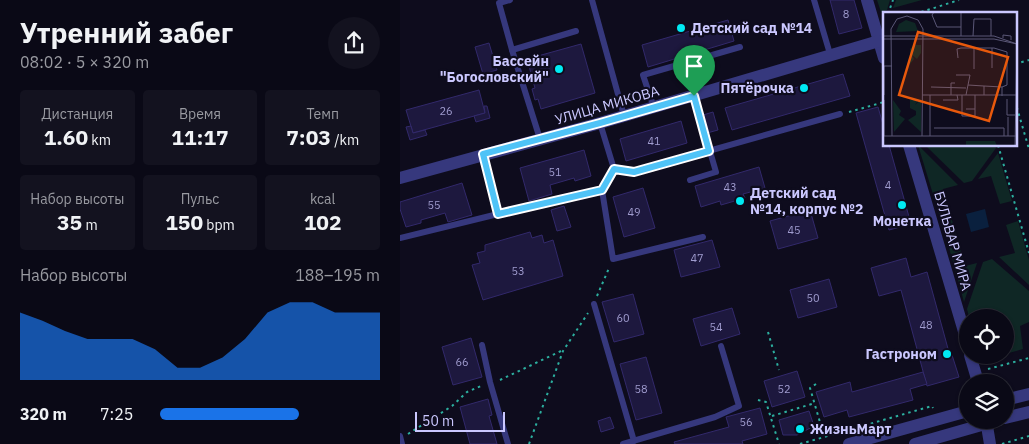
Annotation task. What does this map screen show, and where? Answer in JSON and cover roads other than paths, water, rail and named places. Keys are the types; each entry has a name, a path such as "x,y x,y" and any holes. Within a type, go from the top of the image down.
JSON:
{"street":[{"path":"868,0 883,55"},
{"name":"УЛИЦА МИКОВА","path":"400,178 654,108 830,54 879,41"},
{"name":"БУЛЬВАР МИРА","path":"909,146 959,314"},
{"path":"1014,398 1029,394"},
{"path":"1014,416 1029,412"},
{"path":"850,444 959,413"},
{"path":"915,444 967,429"},
{"path":"987,429 990,444"}],"lane":[{"path":"510,0 499,3 540,139"},
{"path":"592,0 624,116"},
{"path":"814,0 830,54"},
{"path":"512,50 576,32"},
{"path":"654,108 643,76 740,47"},
{"path":"690,180 716,172 694,96"},
{"path":"614,169 634,172 840,114"},
{"path":"600,123 614,169 602,190 613,259 702,236"},
{"path":"483,154 498,214"},
{"path":"400,238 602,190"},
{"path":"594,304 634,441"},
{"path":"482,345 490,382 508,444"},
{"path":"623,444 715,417 739,406 721,346"}],"water":[{"path":"985,209 989,227 971,232 966,214"}],"place":[{"name":"Детский сад №14","path":"681,28"},
{"name":"Бассейн \"Богословский\"","path":"559,69"},
{"name":"Пятёрочка","path":"804,88"},
{"name":"Детский сад №14, корпус №2","path":"740,201"},
{"name":"Монетка","path":"902,205"},
{"name":"Гастроном","path":"947,354"},
{"name":"ЖизньМарт","path":"800,429"}]}
